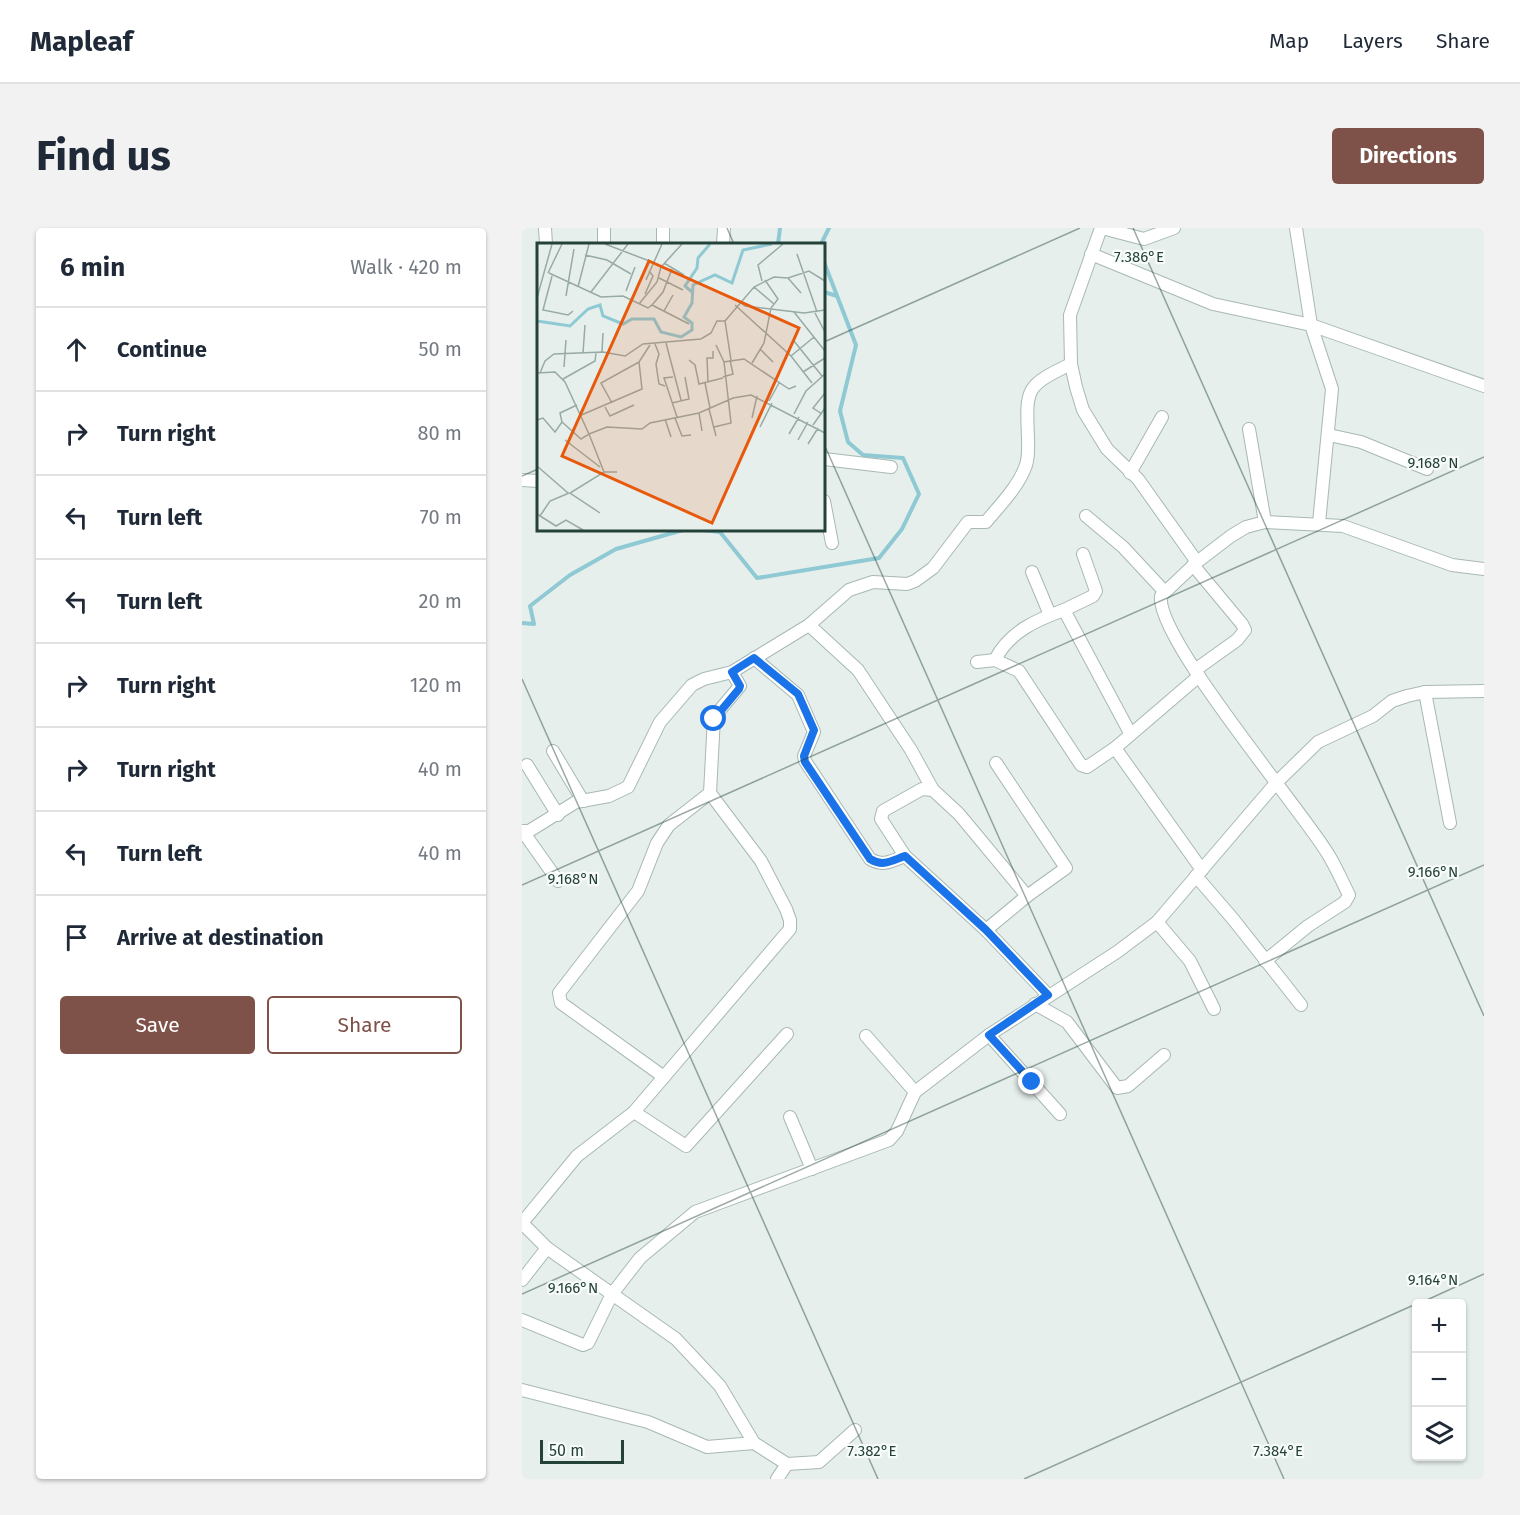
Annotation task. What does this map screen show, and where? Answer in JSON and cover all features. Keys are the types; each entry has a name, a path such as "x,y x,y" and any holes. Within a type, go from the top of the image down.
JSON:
{"street":[{"path":"545,228 546,243"},
{"path":"723,243 724,228"},
{"path":"977,662 995,660 1013,667 1026,678 1081,765 1093,765 1238,640 1245,630 1195,563 1138,479 1107,449 1083,410 1071,364 1070,315 1102,228 1143,239 1173,228"},
{"path":"1296,228 1311,325 1332,389 1319,523"},
{"path":"1091,254 1213,304 1311,325 1484,386"},
{"path":"558,881 523,832 583,801 609,796 628,787 660,722 692,685 704,679 732,672 809,625 841,596 862,584 873,582 907,584 933,568 968,522 986,522 1019,480 1029,457 1026,400 1033,387 1042,378 1071,364"},
{"path":"1130,473 1162,417"},
{"path":"1249,429 1265,522"},
{"path":"1329,435 1361,442 1428,469"},
{"path":"825,459 891,467"},
{"path":"522,480 537,481"},
{"path":"825,506 832,543"},
{"path":"1086,516 1124,547 1164,591"},
{"path":"1265,961 1308,926 1349,899 1327,852 1197,673 1162,609 1161,596 1195,563 1230,536 1246,527 1265,522 1343,526 1452,565 1484,569"},
{"path":"995,660 1011,638 1024,627 1093,596 1096,591 1083,554"},
{"path":"1032,572 1050,615"},
{"path":"1064,610 1130,733"},
{"path":"809,625 858,670 911,750 933,790 959,814 1027,896"},
{"path":"754,658 801,698 814,730 804,756 805,762 870,859 878,864 884,864 905,856"},
{"path":"732,672 740,686 714,717 710,793 761,861 786,909 790,920 789,929 634,1112 577,1156 522,1223 547,1248 676,1339 699,1361 733,1404 754,1443 787,1464 819,1462 855,1430"},
{"path":"522,1320 583,1344 588,1343 612,1294 640,1258 694,1212 889,1140 897,1131 915,1092 989,1035 1117,952 1157,922 1276,783 1318,742 1365,720 1392,700 1425,692 1484,691"},
{"path":"1425,692 1449,823"},
{"path":"1115,748 1199,873 1301,1005"},
{"path":"553,751 583,801"},
{"path":"986,930 1027,896 1064,871 1065,863 996,763"},
{"path":"527,765 558,815"},
{"path":"933,790 922,789 883,811 881,819 905,856 986,930 1048,995"},
{"path":"664,1077 561,1003 560,993 638,891 657,843 669,825 710,793"},
{"path":"1157,922 1190,961 1214,1009"},
{"path":"1035,1004 1067,1022 1117,1088 1128,1086 1164,1055"},
{"path":"634,1112 686,1146 786,1034"},
{"path":"989,1035 1060,1114"},
{"path":"866,1036 915,1092"},
{"path":"790,1117 812,1169"},
{"path":"522,1280 547,1248"},
{"path":"522,1390 648,1422 707,1447 754,1443"},
{"path":"777,1479 787,1464"}],"waterway":[{"path":"778,243 780,228"},
{"path":"822,243 829,228"},
{"path":"712,531 720,532 757,578 879,558 902,529 919,494 903,458 863,455 848,442 840,411 856,345 825,265"},
{"path":"825,292 837,296"},
{"path":"522,623 534,624 530,606 570,575 616,549 679,531"}],"route":[{"path":"714,719 739,689 740,686 732,672 754,658 798,694 814,730 804,756 805,762 870,859 878,864 884,864 905,856 946,897 986,930 1048,995 989,1035 1032,1082"}]}
